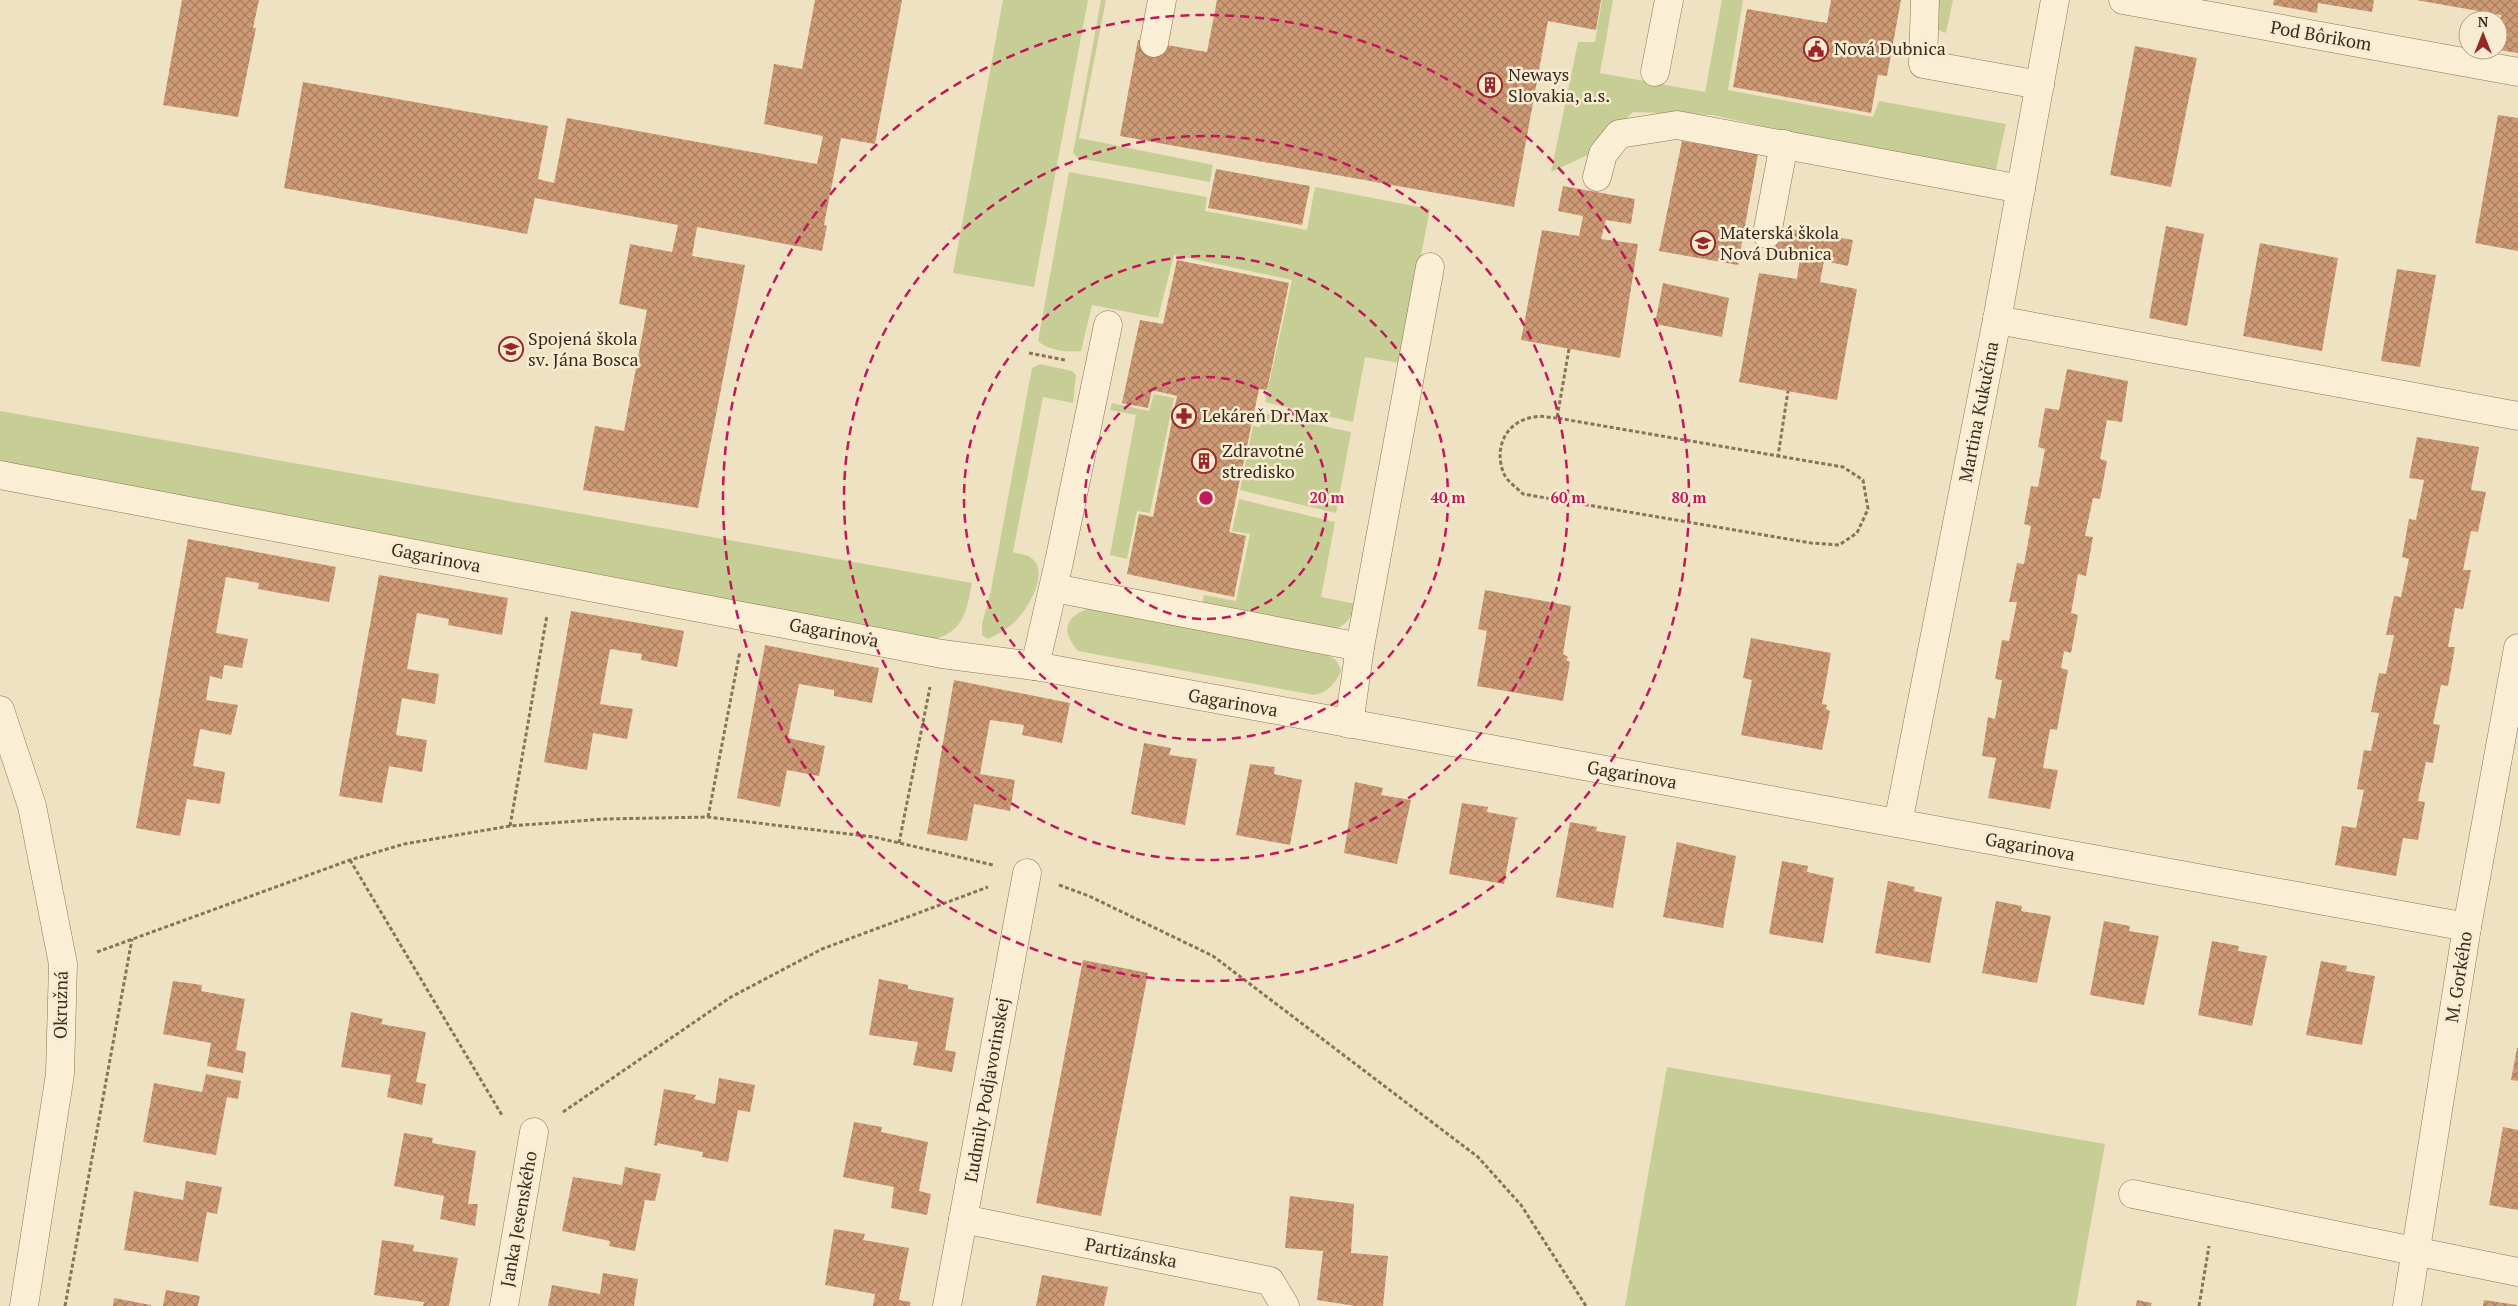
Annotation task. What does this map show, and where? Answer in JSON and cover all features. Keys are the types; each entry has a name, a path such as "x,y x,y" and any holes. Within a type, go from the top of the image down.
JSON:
{"street":[{"path":"1154,43 1162,0"},
{"path":"1655,72 1669,0"},
{"path":"1925,0 1923,64 2040,85"},
{"name":"Martina Kukučína","path":"1898,823 1997,320 2055,0"},
{"name":"Pod Bôrikom","path":"2123,0 2518,72"},
{"path":"1597,177 1603,154 1619,134 1677,125 2021,189"},
{"path":"1767,234 1784,144"},
{"path":"1349,724 1360,648 1430,267"},
{"path":"1997,320 2518,416"},
{"path":"1035,666 1054,588 1108,325"},
{"name":"Gagarinova","path":"0,475 942,654 1035,666 2467,927"},
{"path":"1054,588 1360,648"},
{"name":"M. Gorkého","path":"2407,1306 2467,927 2518,648"},
{"name":"Okružná","path":"0,710 32,806 63,964 60,1074 24,1306"},
{"name":"Ľudmily Podjavorinskej","path":"947,1306 1026,873"},
{"name":"Janka Jesenského","path":"504,1306 534,1132"},
{"path":"2133,1194 2416,1253 2518,1272"},
{"name":"Partizánska","path":"963,1219 1270,1281 1285,1306"}],"path":[{"path":"1557,418 1569,348"},
{"path":"1778,456 1788,391"},
{"path":"1535,416 1557,418 1844,467 1863,480 1868,509 1857,533 1839,545 1811,543 1523,494 1504,475 1500,453 1505,436 1514,423 1535,416"},
{"path":"510,826 553,580"},
{"path":"708,817 746,616"},
{"path":"899,843 934,666 942,654"},
{"path":"63,964 350,860 404,844 510,826 605,819 708,817 874,837 1026,873 1088,896 1213,956 1478,1157 1521,1205 1586,1306"},
{"path":"350,860 518,1143 731,997 822,949 1026,873"},
{"path":"65,1306 132,939"},
{"path":"2199,1306 2215,1211"}],"green space":[{"path":"1003,0 1088,0 1034,287 953,273"},
{"path":"1101,0 1106,0 1079,138 1213,165 1210,182 1078,158 1073,153"},
{"path":"1602,0 1613,0 1600,73 1705,92 1722,0 1743,0 1728,90 1873,117 1879,101 2006,124 1996,169 1978,173 1712,115 1633,112 1590,154 1551,172 1578,42 1595,42"},
{"path":"1936,0 1953,0 1946,33 1939,30 1933,23"},
{"path":"1069,172 1207,197 1205,211 1307,230 1315,187 1430,209 1400,363 1365,357 1353,422 1265,402 1292,280 1174,255 1158,318 1092,305 1081,351 1070,352 1047,347 1038,341"},
{"path":"1040,364 1072,371 1076,375 1073,403 1043,397 1013,552 1028,556 1035,562 1038,570 1038,580 1035,591 1024,611 1006,629 988,639 982,635 982,624 991,590 1032,368"},
{"path":"1154,394 1174,398 1150,513 1137,511 1127,559 1110,555 1136,415 1110,410 1112,403 1149,411"},
{"path":"0,411 972,583 966,610 958,625 952,631 935,639 0,466"},
{"path":"1263,413 1351,432 1336,513 1240,490 1253,426 1260,427"},
{"path":"1239,499 1335,522 1321,597 1356,604 1350,618 1344,624 1330,631 1202,605 1204,595 1236,601 1250,534 1232,531"},
{"path":"1089,608 1324,653 1336,660 1341,670 1331,686 1323,692 1314,695 1078,651 1069,637 1068,626 1074,616"},
{"path":"1667,1067 2105,1144 2076,1306 1625,1306"}],"building":[{"path":"182,0 259,0 253,28 256,28 238,117 163,105"},
{"path":"815,0 902,0 875,144 841,138 824,225 827,226 822,251 697,227 692,256 745,265 698,508 583,490 595,426 624,431 647,310 619,304 630,244 672,252 678,225 535,198 527,234 284,188 303,82 548,126 538,179 554,183 567,118 817,164 823,136 764,124 774,64 802,69"},
{"path":"1217,0 1601,0 1596,30 1548,21 1514,207 1120,136 1138,40 1207,52"},
{"name":"Nová Dubnica","path":"1831,0 1901,0 1887,76 1878,75 1871,113 1733,87 1747,9 1827,23"},
{"path":"2274,0 2374,0 2372,12 2318,3 2317,13 2273,5"},
{"path":"2416,0 2518,0 2518,53 2508,52 2508,10 2473,10"},
{"path":"2135,46 2197,58 2171,187 2110,175"},
{"path":"2498,115 2518,118 2518,251 2475,243"},
{"path":"1682,141 1758,154 1738,265 1659,251"},
{"path":"1216,169 1310,186 1302,225 1208,208"},
{"path":"1563,186 1635,199 1631,224 1606,220 1601,239 1638,244 1620,358 1521,340 1542,230 1579,236 1583,216 1558,211"},
{"path":"2166,226 2204,234 2187,326 2149,318"},
{"path":"1779,227 1853,240 1848,266 1824,261 1820,282 1857,289 1837,400 1739,382 1759,273 1797,279 1800,257 1775,252"},
{"path":"2260,243 2338,258 2322,351 2243,336"},
{"name":"Zdravotné stredisko","path":"1177,260 1289,283 1267,390 1259,389 1229,532 1246,536 1234,597 1127,574 1139,514 1153,517 1177,396 1152,390 1148,408 1122,403 1140,320 1163,324"},
{"path":"2397,269 2436,275 2420,367 2381,361"},
{"path":"1663,283 1729,298 1722,337 1655,324"},
{"path":"2067,369 2128,381 2122,422 2107,420 2100,459 2107,461 2100,499 2093,498 2085,536 2093,537 2086,576 2078,574 2071,613 2078,615 2071,653 2064,651 2061,668 2068,670 2057,730 2050,729 2043,768 2058,770 2050,809 1988,798 1996,758 1982,756 1988,717 1995,719 2002,680 1995,679 2002,640 2009,641 2017,602 2009,602 2017,563 2024,564 2031,526 2024,524 2031,486 2038,487 2045,449 2038,447 2045,408 2059,410"},
{"path":"2417,437 2479,447 2471,490 2486,492 2478,532 2471,531 2463,570 2471,570 2463,609 2455,608 2448,647 2455,647 2448,686 2441,685 2433,724 2440,725 2433,763 2426,762 2418,801 2425,802 2418,840 2403,838 2396,876 2335,865 2342,826 2356,828 2364,790 2357,789 2364,750 2371,751 2379,713 2371,712 2379,673 2386,674 2394,635 2386,635 2394,596 2401,597 2409,559 2402,557 2409,519 2416,520 2424,480 2409,478"},
{"path":"188,539 336,567 329,602 258,589 259,583 226,577 216,633 248,639 242,668 224,665 222,679 210,676 206,700 238,705 231,735 200,729 193,766 225,772 220,804 187,799 180,836 136,828"},
{"path":"379,575 508,598 502,635 448,625 449,619 417,613 407,669 439,674 435,704 402,698 396,735 427,740 422,772 389,766 382,803 339,796"},
{"path":"1485,590 1571,606 1563,654 1568,657 1566,660 1570,662 1563,701 1477,686 1487,631 1478,629"},
{"path":"571,611 684,631 677,667 641,660 642,654 610,649 600,704 633,709 627,739 593,733 587,770 544,762"},
{"path":"1751,638 1831,653 1822,704 1827,705 1826,709 1830,711 1822,750 1741,735 1752,680 1743,678"},
{"path":"765,645 879,668 872,703 834,696 834,690 799,684 788,738 825,746 819,776 787,770 780,807 737,798"},
{"path":"954,680 1070,703 1062,743 1022,735 1024,725 990,720 980,774 1015,780 1010,811 974,804 967,841 927,834"},
{"path":"1144,743 1171,748 1169,755 1197,759 1185,825 1131,814"},
{"path":"1250,764 1275,767 1274,774 1302,780 1290,845 1236,835"},
{"path":"1355,782 1383,788 1381,795 1411,800 1397,864 1344,853"},
{"path":"1462,803 1488,807 1487,812 1519,818 1516,819 1504,884 1449,874"},
{"path":"1570,822 1597,827 1596,831 1626,836 1613,908 1556,897"},
{"path":"1677,842 1736,856 1723,928 1663,917"},
{"path":"1782,861 1808,866 1807,872 1834,878 1823,943 1769,934"},
{"path":"1888,881 1915,887 1914,891 1942,897 1930,963 1875,953"},
{"path":"1996,901 2022,906 2021,911 2051,916 2037,983 1982,973"},
{"path":"2104,921 2130,926 2129,931 2159,936 2144,1005 2090,995"},
{"path":"2212,941 2239,946 2238,951 2267,956 2252,1026 2198,1015"},
{"path":"1083,960 1148,973 1101,1216 1036,1203"},
{"path":"2321,961 2347,966 2346,971 2375,976 2362,1045 2306,1035"},
{"path":"879,979 908,985 908,989 954,998 945,1050 956,1052 952,1072 913,1065 918,1042 869,1035"},
{"path":"173,981 202,985 201,991 245,999 236,1050 246,1052 243,1073 207,1066 211,1043 163,1034"},
{"path":"351,1012 383,1019 381,1024 426,1032 416,1082 426,1084 422,1105 387,1097 391,1075 341,1067"},
{"path":"2518,1048 2518,1081 2511,1080"},
{"path":"206,1074 241,1081 238,1099 227,1097 216,1155 143,1142 154,1083 202,1092"},
{"path":"719,1078 755,1085 750,1112 738,1110 728,1162 702,1157 703,1152 657,1143 657,1146 654,1145 664,1089 696,1095 694,1099 715,1104"},
{"path":"854,1122 882,1127 881,1132 928,1142 919,1191 931,1194 927,1215 891,1208 894,1187 843,1177"},
{"path":"2503,1127 2518,1130 2518,1210 2489,1205"},
{"path":"404,1133 433,1138 432,1143 476,1151 468,1204 478,1204 475,1226 440,1219 444,1196 394,1186"},
{"path":"625,1167 661,1174 655,1201 645,1200 635,1251 609,1246 610,1241 562,1231 573,1177 622,1185"},
{"path":"186,1181 222,1187 217,1214 207,1212 198,1262 124,1250 134,1191 183,1200"},
{"path":"1290,1196 1354,1204 1351,1253 1388,1256 1383,1306 1355,1306 1317,1300 1323,1251 1285,1248"},
{"path":"834,1229 865,1234 863,1240 909,1248 899,1300 911,1302 910,1306 873,1306 875,1294 825,1285"},
{"path":"382,1240 414,1245 413,1251 458,1258 449,1306 423,1306 424,1302 374,1295"},
{"path":"603,1273 638,1279 634,1306 548,1306 552,1285 600,1294"},
{"path":"1042,1275 1108,1287 1104,1306 1036,1306"},
{"path":"166,1290 200,1296 198,1306 163,1306"},
{"path":"114,1298 151,1305 151,1306 113,1306"},
{"path":"2137,1300 2152,1303 2151,1306 2136,1306"},
{"path":"2484,1300 2517,1305 2483,1306"}],"place":[{"name":"Nová Dubnica","path":"1816,49"},
{"name":"Neways Slovakia, a.s.","path":"1490,85"},
{"name":"Materská škola Nová Dubnica","path":"1703,243"},
{"name":"Spojená škola sv. Jána Bosca","path":"511,349"},
{"name":"Lekáreň Dr.Max","path":"1184,416"},
{"name":"Zdravotné stredisko","path":"1204,461"}]}
